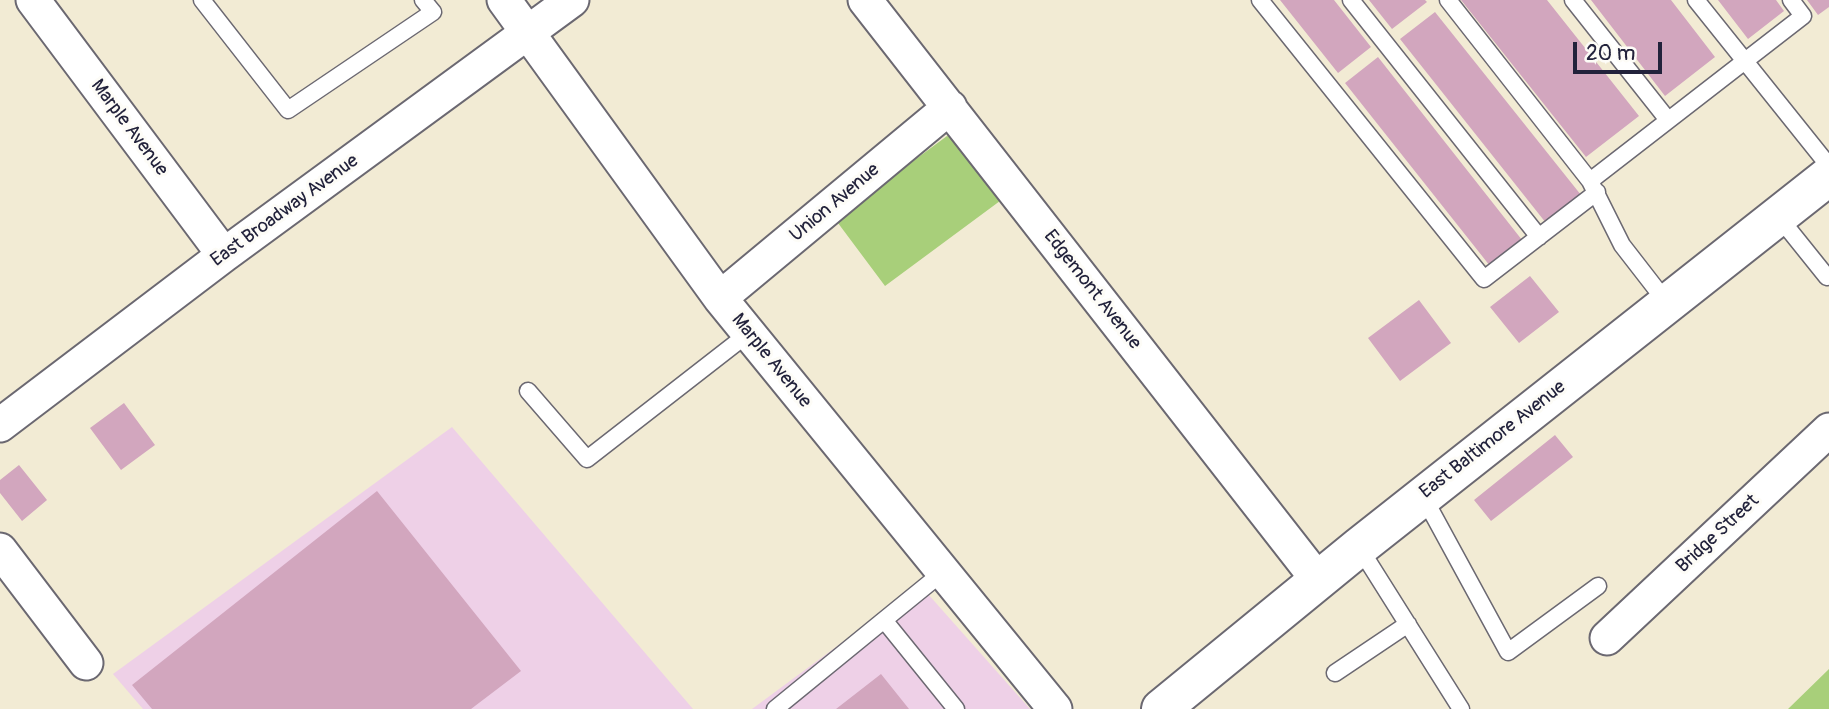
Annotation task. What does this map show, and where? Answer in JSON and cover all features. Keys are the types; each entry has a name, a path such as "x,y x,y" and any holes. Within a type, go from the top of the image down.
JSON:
{"main road":[{"name":"East Baltimore Avenue","path":"1161,709 1359,547 1829,176"}],"street":[{"name":"Marple Avenue","path":"33,0 224,255"},
{"name":"Marple Avenue","path":"504,0 720,298 1055,709"},
{"name":"East Broadway Avenue","path":"0,425 224,255 572,0"},
{"name":"Edgemont Avenue","path":"865,0 1318,580"},
{"name":"Union Avenue","path":"720,298 950,107"},
{"name":"Bridge Street","path":"1607,638 1829,430"},
{"path":"0,550 86,663"}],"lane":[{"path":"202,0 288,110 433,12 423,0"},
{"path":"1260,0 1484,279 1539,236 1668,120 1803,16 1791,0"},
{"path":"1351,0 1539,236"},
{"path":"1448,0 1594,187 1622,245 1667,303"},
{"path":"1573,0 1668,120"},
{"path":"1696,0 1829,166"},
{"path":"1778,216 1827,277"},
{"path":"528,391 587,459 749,333"},
{"path":"1423,496 1507,652 1598,586"},
{"path":"1359,547 1461,709"},
{"path":"775,709 943,572"},
{"path":"884,620 956,709"},
{"path":"1335,673 1408,624"}],"shaded area":[{"path":"452,427 693,709 143,709 113,674"},
{"path":"920,585 1030,709 752,709"}],"green space":[{"path":"947,136 959,138 1004,198 885,286 835,219"},
{"path":"1829,669 1829,709 1788,709"}],"building":[{"path":"1280,0 1334,0 1371,47 1338,73"},
{"path":"1369,0 1425,0 1427,2 1392,29"},
{"path":"1461,0 1547,0 1639,116 1586,157"},
{"path":"1591,0 1671,0 1715,57 1665,96"},
{"path":"1718,0 1776,0 1784,11 1748,39"},
{"path":"1807,0 1829,0 1829,7 1818,15"},
{"path":"1435,12 1581,195 1546,223 1400,39"},
{"path":"1378,57 1522,240 1490,266 1345,83"},
{"path":"1530,276 1559,312 1519,343 1490,307"},
{"path":"1419,300 1451,343 1400,381 1368,338"},
{"path":"124,403 155,445 121,470 90,428"},
{"path":"1555,435 1573,457 1491,521 1474,500"},
{"path":"19,465 47,500 22,521 0,493 0,480"},
{"path":"377,491 521,671 471,709 152,709 132,685"},
{"path":"881,674 909,709 836,709"}]}
